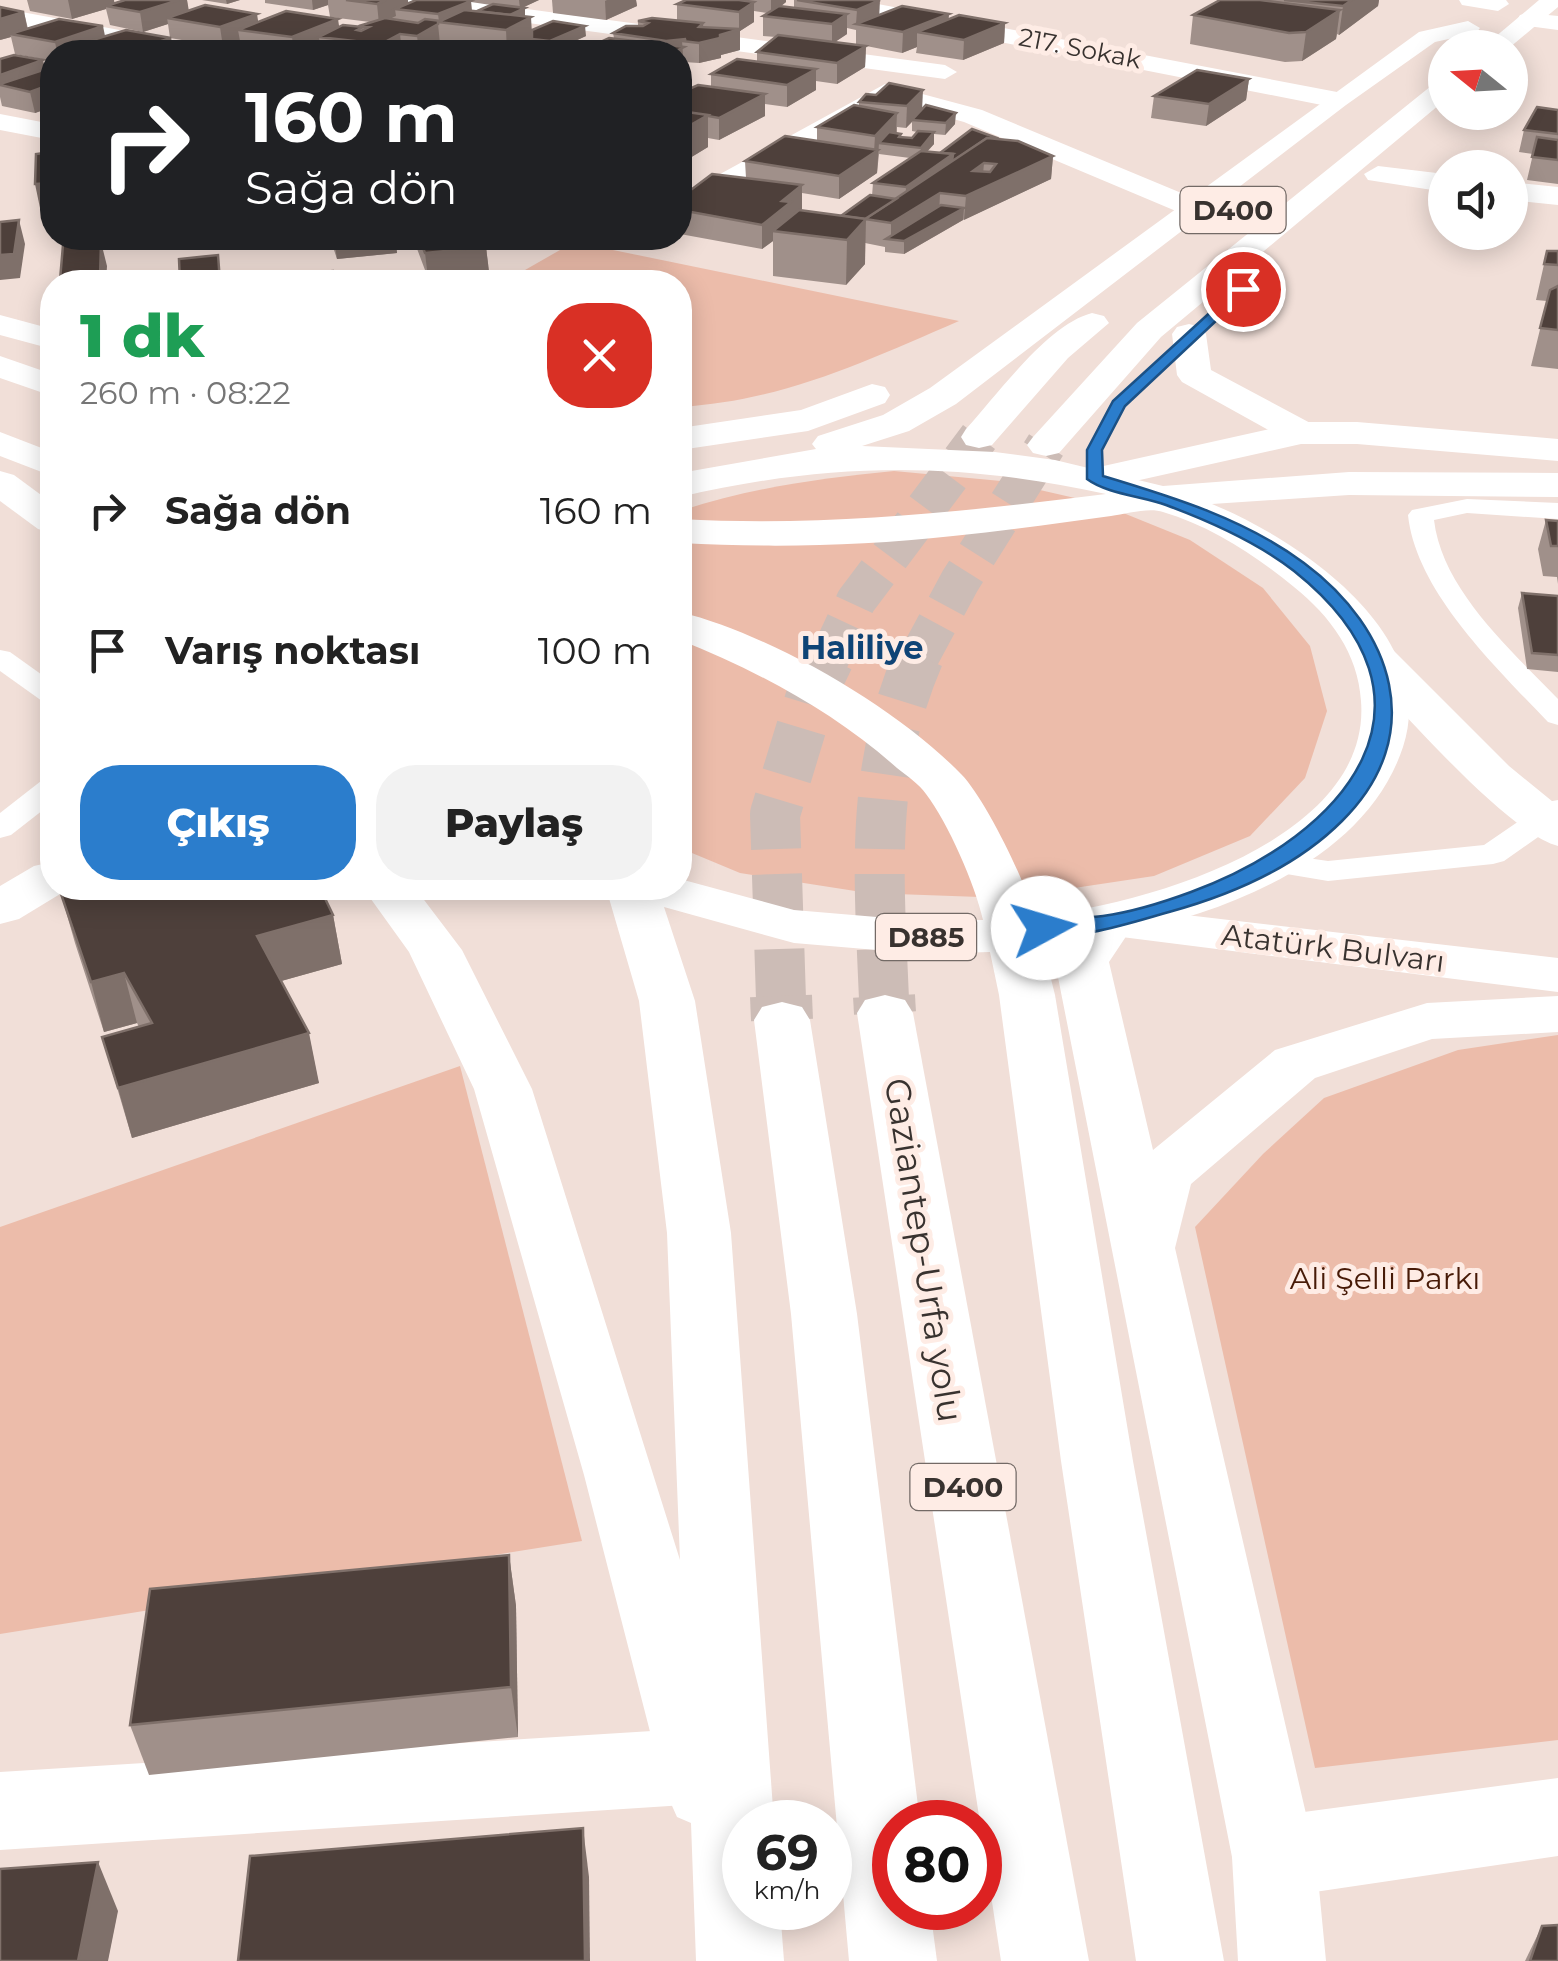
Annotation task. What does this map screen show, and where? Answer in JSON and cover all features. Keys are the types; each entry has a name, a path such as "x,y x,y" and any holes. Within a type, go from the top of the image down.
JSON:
{"main road":[{"path":"410,0 945,72"},
{"name":"217. Sokak","path":"822,0 1337,100"},
{"path":"1516,30 1553,0"},
{"path":"692,474 761,466 896,423 943,396 1337,100 1427,37 1485,8"},
{"name":"D400","path":"1144,281 1485,8"},
{"path":"45,40 134,12"},
{"path":"617,40 676,14"},
{"path":"0,15 134,40"},
{"path":"1522,25 1558,23"},
{"path":"1522,25 1522,30"},
{"path":"692,201 885,92 1042,41"},
{"path":"32,44 40,42"},
{"path":"885,92 973,116 1193,208"},
{"name":"D400","path":"1046,445 1149,330 1428,101"},
{"path":"0,122 40,130"},
{"path":"1110,419 1118,404 1190,334 1430,130"},
{"path":"1378,174 1428,180"},
{"path":"1528,192 1558,196"},
{"path":"979,437 1056,351 1115,304"},
{"path":"0,325 40,337"},
{"path":"1190,334 1194,375 1301,433"},
{"path":"692,437 808,420 1011,344"},
{"path":"0,366 40,381"},
{"path":"1095,464 1301,433 1357,433 1558,450"},
{"path":"0,442 40,460"},
{"name":"D885","path":"692,482 761,466 872,456 1095,464 1239,530 1298,567 1344,609 1375,657 1386,709 1373,763 1336,816 1273,863 1198,897 1109,922 944,938 777,924 692,899"},
{"path":"692,532 794,536 1046,516 1223,491 1342,482 1558,485"},
{"path":"0,483 40,511"},
{"path":"692,630 736,647 839,701 880,728 946,786 986,860 1007,910 1027,995 1097,1461 1180,1961"},
{"path":"1375,657 1492,776 1553,820"},
{"path":"0,908 40,884"},
{"path":"398,900 435,950 503,1089 620,1475 700,1766 739,1931"},
{"path":"636,900 667,1001 699,1234 739,1931"},
{"path":"1109,922 1082,962 1274,1858 1282,1961"},
{"name":"Atatürk Bulvarı","path":"1109,922 1558,976"},
{"name":"Gaziantep-Urfa yolu","path":"885,1013 1045,1961"},
{"path":"1144,1255 1162,1175 1295,1064 1427,1021 1558,1014"},
{"path":"782,1020 824,1314 893,1961"},
{"path":"0,1810 700,1766"},
{"path":"1274,1858 1558,1816"}],"lane":[{"path":"1558,511 1467,506 1422,515 1419,533 1432,563 1505,661 1558,716"},
{"path":"0,658 40,686"},
{"path":"0,828 40,797"},
{"path":"1273,863 1328,872 1493,854 1553,820"}],"green space":[{"path":"560,250 613,250 959,321 789,388 692,406 692,270 525,270"},
{"path":"894,471 1001,481 1101,504 1190,540 1263,588 1310,646 1327,711 1305,778 1250,836 1154,876 1008,898 868,893 740,873 692,853 692,508 786,485"},
{"name":"Ali Şelli Parkı","path":"1558,1035 1558,1740 1315,1768 1195,1227 1263,1154 1324,1098 1458,1050"},
{"path":"460,1066 582,1541 0,1634 0,1227"}],"building":[{"path":"125,0 179,0 140,12 106,6"},
{"path":"346,0 386,0 377,4"},
{"path":"416,0 471,1 438,14 395,9"},
{"path":"686,0 754,2 739,12 677,4"},
{"path":"797,0 880,0 857,10"},
{"path":"1220,0 1260,0 1340,10 1306,32 1289,33 1193,15"},
{"path":"1284,0 1352,0 1343,6"},
{"path":"493,4 525,8 510,15 477,11"},
{"path":"205,5 257,14 220,27 167,18"},
{"path":"779,6 847,14 832,24 763,16"},
{"path":"902,6 949,14 903,32 856,24"},
{"path":"0,7 24,12 0,19"},
{"path":"464,10 531,17 506,30 438,22"},
{"path":"286,11 338,19 292,37 238,30"},
{"path":"959,15 1005,23 964,40 917,32"},
{"path":"385,18 418,23 425,19 441,21 417,36 400,34 389,40 319,37 343,25 363,27 357,30 361,31 369,27 359,26"},
{"path":"652,18 703,23 699,27 740,29 699,43 613,33 626,26 648,23 638,21"},
{"path":"59,19 103,26 61,40 10,34"},
{"path":"553,21 585,26 552,40 532,39 532,30"},
{"path":"126,30 171,38 165,40 92,40"},
{"path":"778,35 866,46 837,63 757,52"},
{"path":"14,55 40,61 0,75 0,59"},
{"path":"737,59 816,69 787,85 711,74"},
{"path":"1197,70 1249,79 1209,104 1154,96"},
{"path":"40,71 40,88 30,92 0,84"},
{"path":"889,83 923,90 907,106 859,102 866,94 876,95"},
{"path":"698,85 765,94 719,118 692,113 692,88"},
{"path":"854,105 897,113 875,136 817,127"},
{"path":"926,105 956,113 946,123 912,120"},
{"path":"1537,107 1558,110 1558,134 1524,130 1528,130"},
{"path":"692,113 708,115 692,124"},
{"path":"972,129 997,138 987,138 952,162 953,154 940,153"},
{"path":"918,131 934,132 921,148 879,143 889,132 912,138"},
{"path":"785,136 878,150 839,176 745,161"},
{"path":"1537,137 1558,140 1558,160 1532,157"},
{"path":"987,138 1018,141 1053,156 966,196 940,193 891,223 865,219","holes":["984,163 996,164 990,172 973,171"]},
{"path":"921,151 953,154 906,187 873,183"},
{"path":"36,154 40,154 40,184 35,184"},
{"path":"712,174 802,185 782,201 791,202 762,225 692,212 692,189"},
{"path":"870,195 896,199 865,219 841,216"},
{"path":"941,205 964,208 904,241 886,239"},
{"path":"799,210 866,219 847,240 773,231"},
{"path":"19,220 14,254 0,255 0,222"},
{"path":"63,250 101,250 100,270 61,270"},
{"path":"1547,251 1558,251 1558,265 1544,264"},
{"path":"218,255 219,270 179,270 179,259"},
{"path":"1558,286 1558,330 1540,328 1550,290"},
{"path":"1546,520 1558,521 1558,546 1551,546"},
{"path":"1522,593 1558,596 1558,655 1532,653"},
{"path":"63,900 326,900 333,915 257,936 309,1033 118,1088 102,1037 152,1023 124,973 91,982"},
{"path":"509,1555 511,1687 130,1725 150,1589"},
{"path":"583,1828 585,1961 238,1961 250,1856"},
{"path":"98,1862 78,1961 0,1961 0,1869"},
{"path":"1558,1925 1558,1961 1530,1961 1542,1926"}],"tunnel":[{"path":"829,659 856,601 979,437"},
{"path":"918,659 960,581 1046,445"},
{"path":"781,999 775,814 811,696 830,656"},
{"path":"884,999 880,867 885,783 903,699 919,656"},
{"path":"781,996 782,1020"},
{"path":"884,996 885,1013"}],"district":[{"name":"Haliliye","path":"862,647"}],"route":[{"path":"1043,928 1109,922 1198,897 1273,863 1336,816 1373,763 1386,709 1375,657 1344,609 1298,567 1239,530 1170,501 1095,479 1094,450 1118,404 1243,289"}]}
